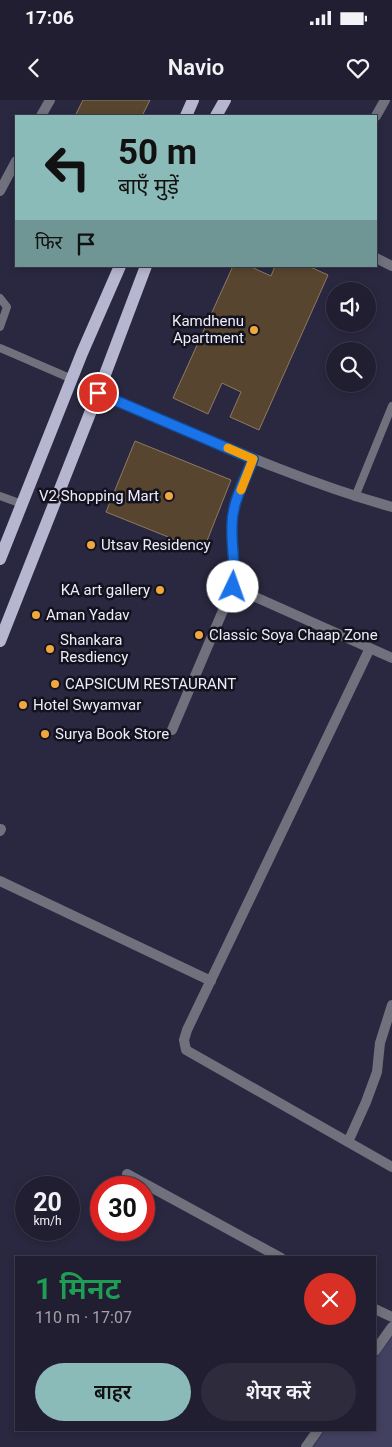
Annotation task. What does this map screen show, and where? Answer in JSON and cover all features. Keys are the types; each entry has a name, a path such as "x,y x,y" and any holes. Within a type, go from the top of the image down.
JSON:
{"main road":[{"path":"186,115 193,100"},
{"path":"217,115 225,100"},
{"path":"0,559 72,379 120,267"},
{"path":"0,641 146,267"}],"street":[{"path":"42,115 50,100"},
{"path":"376,115 384,100"},
{"path":"0,190 15,163"},
{"path":"377,258 392,266"},
{"path":"98,393 253,459 355,497 392,507"},
{"path":"172,730 233,587 235,574 233,509 253,459"},
{"path":"233,587 392,658"},
{"path":"370,648 187,1030 184,1040 186,1050 392,1167"},
{"path":"0,881 211,981"},
{"path":"348,1142 366,1102 376,1072 380,1044 392,1005"},
{"path":"127,1174 277,1256"},
{"path":"376,1309 392,1317"},
{"path":"376,1350 392,1328"},
{"path":"306,1447 317,1431"}],"lane":[{"path":"0,298 7,307 0,327"},
{"path":"0,348 72,379"},
{"path":"355,497 392,406"},
{"path":"0,496 22,504"}],"shaded area":[{"path":"392,1337 392,1447 313,1447 324,1431 376,1431 376,1359"}],"building":[{"path":"83,100 150,100 142,115 76,115"},
{"name":"Kamdhenu Apartment","path":"233,267 251,267 271,276 275,267 310,267 328,275 259,430 230,417 241,392 222,383 208,414 173,398"},
{"name":"V2 Shopping Mart","path":"135,441 231,480 203,551 106,512"}],"slow traffic":[{"path":"228,448 253,459 241,490"}],"place":[{"name":"Kamdhenu Apartment","path":"254,330"},
{"name":"V2 Shopping Mart","path":"169,496"},
{"name":"Utsav Residency","path":"91,545"},
{"name":"KA art gallery","path":"160,590"},
{"name":"Aman Yadav","path":"36,615"},
{"name":"Classic Soya Chaap Zone","path":"199,635"},
{"name":"Shankara Resdiency","path":"50,649"},
{"name":"CAPSICUM RESTAURANT","path":"55,684"},
{"name":"Hotel Swyamvar","path":"23,705"},
{"name":"Surya Book Store","path":"45,734"}],"route":[{"path":"98,393 253,459 233,509 235,574 233,587"}]}
